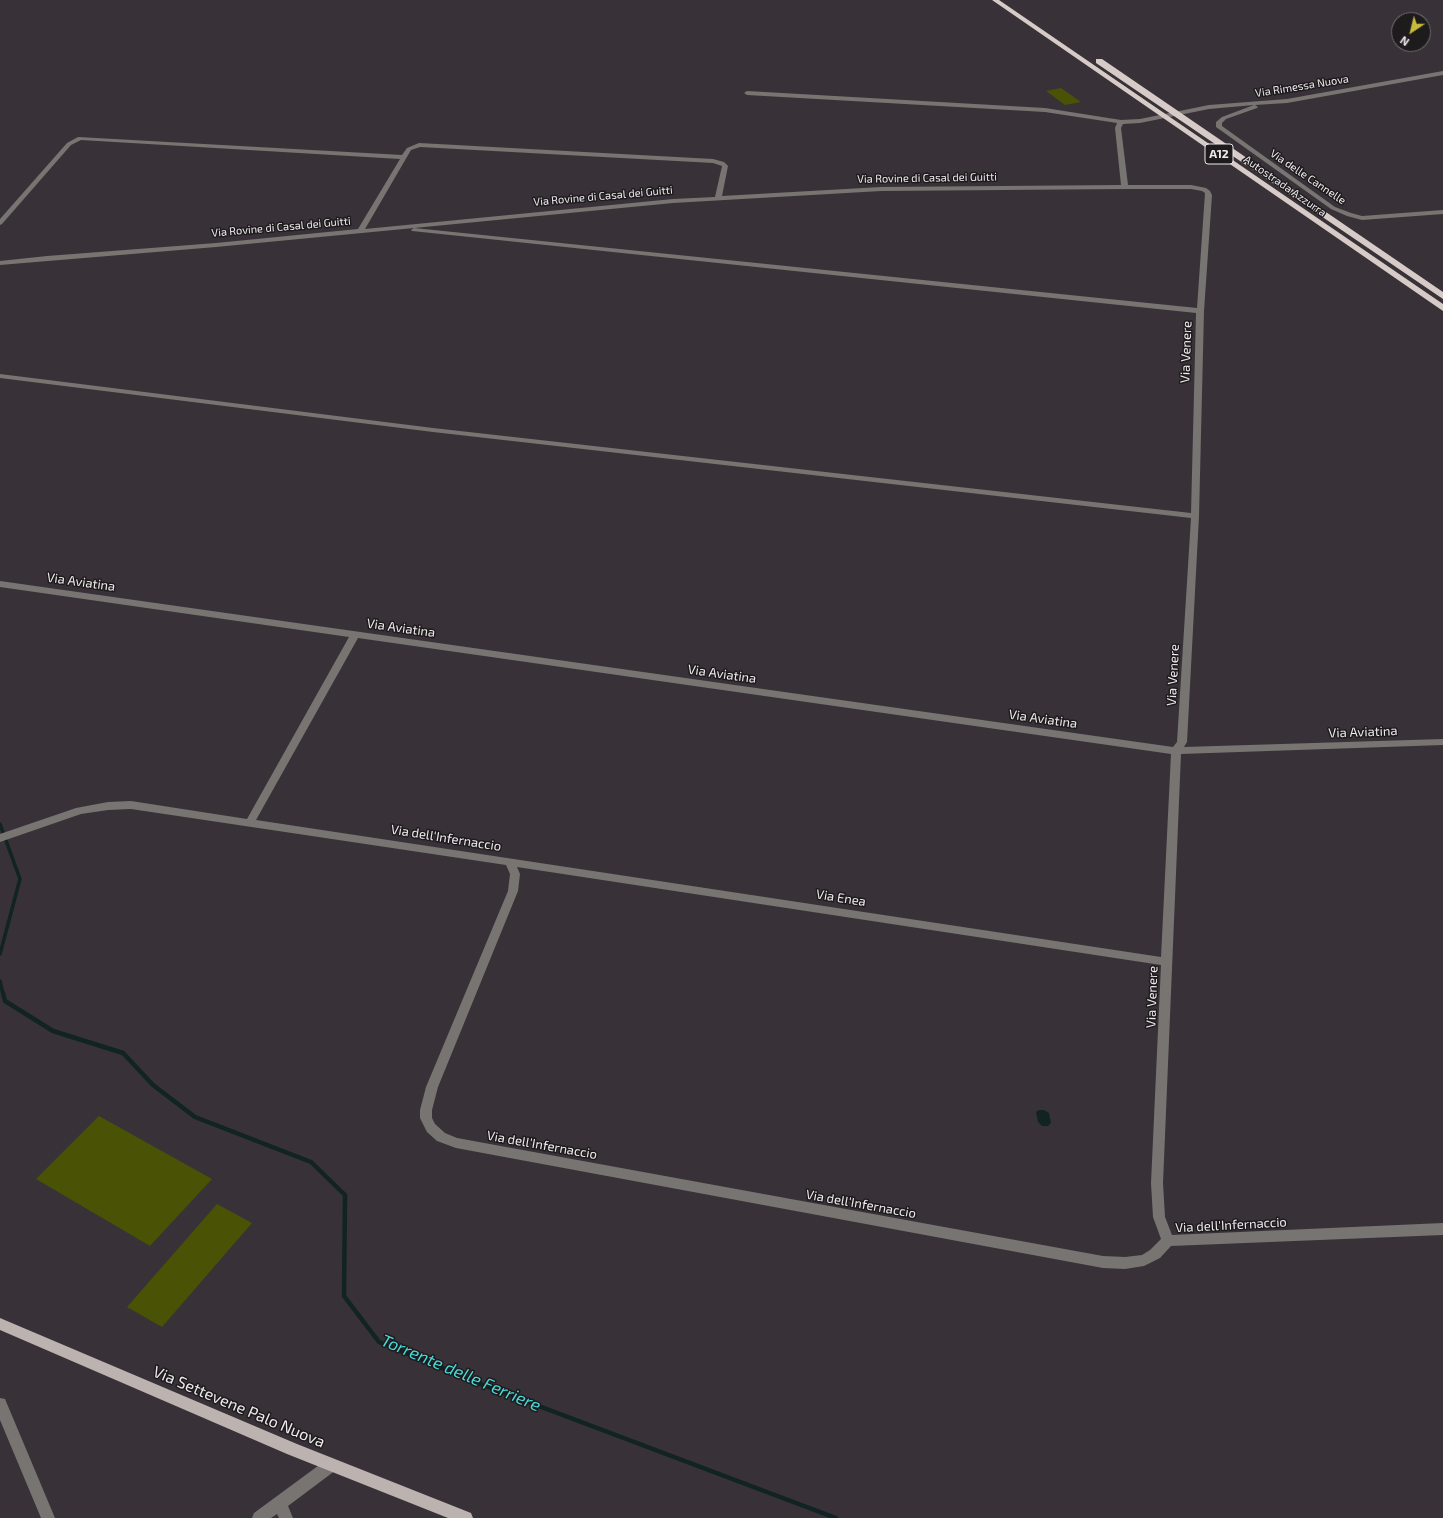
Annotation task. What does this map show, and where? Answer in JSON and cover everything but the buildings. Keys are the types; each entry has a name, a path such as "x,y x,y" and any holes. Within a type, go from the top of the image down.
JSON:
{"highway":[{"name":"Autostrada Azzurra","path":"995,0 1443,308"},
{"path":"1009,0 1068,40"},
{"name":"Autostrada Azzurra","path":"1095,58 1443,296"}],"main road":[{"name":"Via Settevene Palo Nuova","path":"0,1324 331,1465 466,1518"}],"street":[{"name":"Via Rimessa Nuova","path":"1121,122 1140,121 1197,109 1287,101 1443,73"},
{"path":"747,93 1048,110 1121,122 1118,128 1125,187"},
{"name":"Via delle Cannelle","path":"1258,104 1254,108 1224,118 1219,122 1219,127 1331,207 1349,215 1362,218 1443,212"},
{"path":"0,223 69,144 80,138 405,157"},
{"path":"360,231 410,148 421,146 714,160 725,166 718,198"},
{"name":"Via Venere","path":"1125,187 1184,186 1199,188 1208,192 1209,196 1200,311 1195,516 1182,742 1176,751 1157,1190 1159,1217 1168,1242"},
{"name":"Via Rovine di Casal dei Guitti","path":"0,263 360,231 665,201 895,188 1125,187"},
{"path":"396,227 1200,311"},
{"path":"0,376 432,430 1195,516"},
{"name":"Via Aviatina","path":"0,584 1176,751 1443,742"},
{"path":"250,822 355,635"},
{"name":"Via dell'Infernaccio","path":"0,838 80,811 116,806 146,807 510,862 515,874 514,891 432,1087 428,1102 426,1115 427,1121 431,1128 441,1137 462,1145 1103,1262 1125,1263 1144,1260 1155,1254 1168,1242 1443,1229"},
{"name":"Via Enea","path":"510,862 1167,962"},
{"path":"0,1404 48,1518"},
{"path":"260,1518 331,1465"},
{"path":"279,1503 286,1518"}],"green space":[{"path":"1061,88 1081,102 1065,105 1046,91"},
{"path":"99,1116 212,1179 150,1246 36,1179"},
{"path":"217,1204 252,1223 162,1327 127,1307"}],"shaded area":[{"path":"1039,1110 1044,1110 1049,1113 1051,1123 1048,1126 1042,1126 1038,1122 1036,1112"}],"waterway":[{"name":"Torrente delle Ferriere","path":"0,824 20,879 0,954"},
{"name":"Torrente delle Ferriere","path":"0,981 3,994"},
{"name":"Torrente delle Ferriere","path":"3,993 5,1001 53,1031 123,1053 153,1085 195,1117 311,1162 345,1195 344,1296 379,1342 483,1385 836,1518"}]}
